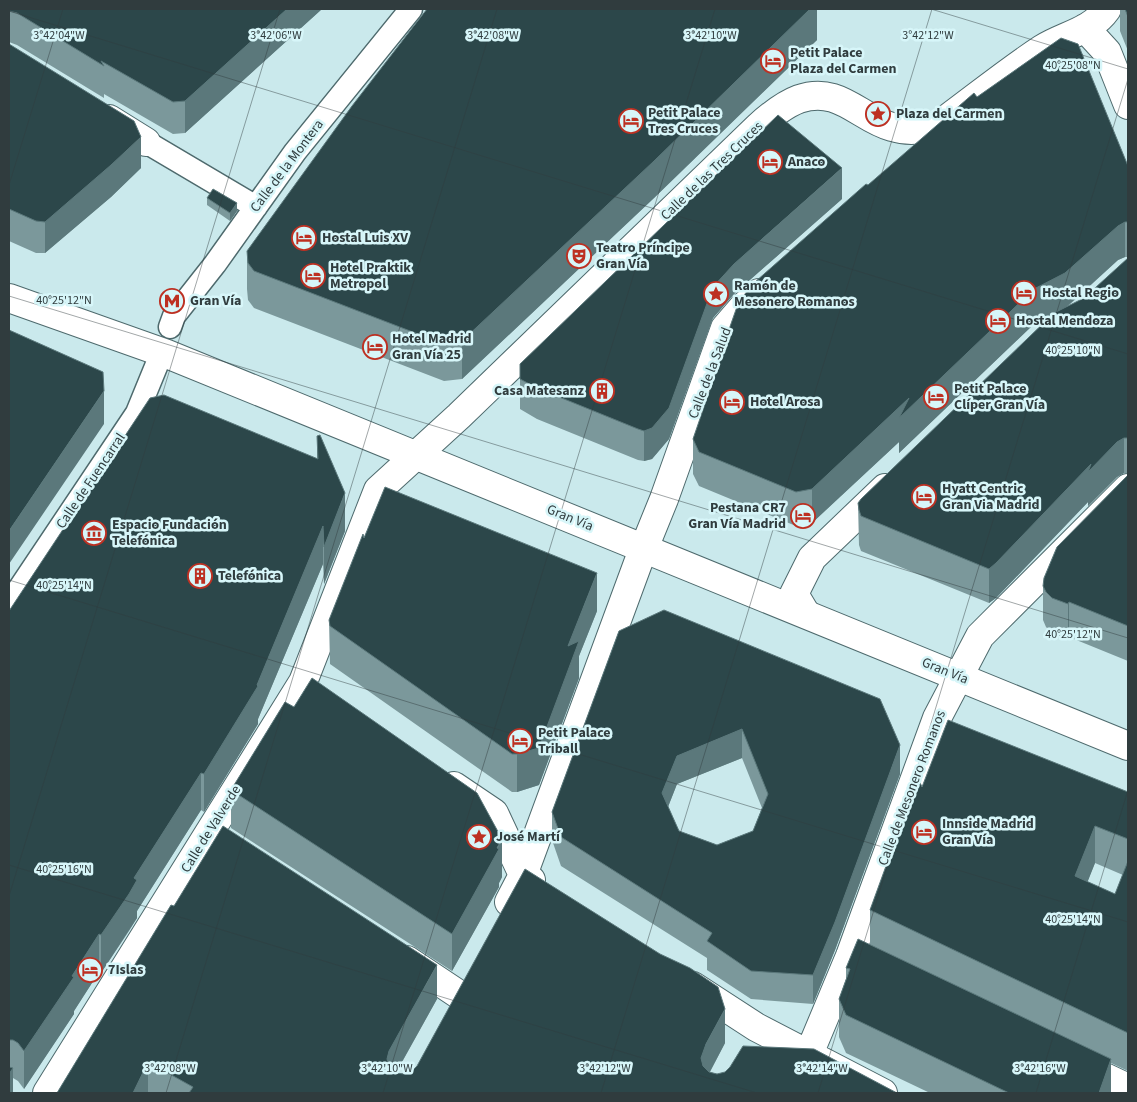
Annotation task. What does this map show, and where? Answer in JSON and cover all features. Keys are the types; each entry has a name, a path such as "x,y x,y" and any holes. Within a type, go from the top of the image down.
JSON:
{"street":[{"name":"Calle de la Montera","path":"166,340 174,316 215,264 295,152 410,9"},
{"path":"911,152 938,126 1043,48 1100,19 1107,9"},
{"path":"1085,28 1107,52 1128,105"},
{"name":"Calle de las Tres Cruces","path":"416,456 776,111 805,97 824,96 838,99 891,127 909,131 938,126"},
{"path":"90,107 256,207"},
{"name":"Calle de la Salud","path":"495,926 523,875 643,548 664,499 725,328 744,306 780,274"},
{"name":"Gran Vía","path":"9,298 166,340 416,456 1128,746"},
{"name":"Calle de Fuencarral","path":"9,604 137,413 166,340"},
{"name":"Calle de Valverde","path":"47,1093 218,838 302,682 378,490 416,456"},
{"path":"806,614 794,594 812,558 904,470"},
{"name":"Calle de Mesonero Romanos","path":"808,1054 859,961 937,718 980,636 1128,488"},
{"path":"302,682 326,698"},
{"path":"430,770 494,813 523,875 549,892"},
{"path":"383,945 458,994"},
{"path":"444,1018 472,968"},
{"path":"673,973 756,1028 883,1093"},
{"path":"742,1052 756,1028"},
{"path":"1056,1054 1128,1088"}],"building":[{"path":"9,9 287,9 185,101 173,102 101,61 104,66 17,13 9,11"},
{"path":"427,9 810,9 654,161 462,341 444,344 254,271 248,263 247,251 352,106"},
{"path":"1061,38 1078,44 1128,166 1128,222 1118,226 1065,273 1034,289 899,418 909,398 812,489 796,492 699,452 693,439 729,334 726,338 739,301 755,282 866,184 868,185 974,93 977,97"},
{"path":"9,44 134,121 141,137 45,222 36,221 9,209"},
{"path":"778,115 842,168 734,264 713,287 669,408 652,428 644,431 638,429 537,388 520,379 520,364"},
{"path":"213,189 237,203 230,213 207,198"},
{"path":"1128,258 1128,438 1117,442 1088,472 1091,464 989,569 861,516 858,503 861,499 1054,313 1084,298"},
{"path":"9,330 103,372 104,391 9,531"},
{"path":"164,395 318,459 317,436 320,435 345,493 324,547 323,526 258,686 204,774 201,773 134,878 137,880 129,894 101,935 99,934 72,976 74,977 24,1051 18,1043 9,1040 9,611 150,398"},
{"path":"1128,475 1128,626 1069,602 1068,604 1052,598 1043,586 1044,578 1057,547"},
{"path":"385,487 597,573 568,646 579,641 539,748 512,754 330,626 329,620 363,534 364,538"},
{"path":"664,610 880,699 900,745 835,922 813,975 751,971 707,941 712,933 561,837 552,812 619,631","holes":["742,729 768,794 753,831 717,845 679,831 662,793 677,756"]},
{"path":"312,678 477,793 502,839 497,848 499,849 452,934 231,790 285,702 294,707"},
{"path":"948,720 1128,792 1128,839 1095,826 1075,876 1115,894 1128,861 1128,1033 870,910 918,778 922,787"},
{"path":"223,826 437,965 389,1051 387,1059 389,1066 396,1073 404,1074 411,1072 417,1066 525,869 660,954 690,968 718,987 725,1009 706,1044 701,1058 703,1066 709,1072 717,1074 725,1072 743,1046 814,1049 897,1093 189,1093 193,1087 148,1062 133,1093 57,1093 171,905 174,906"},
{"path":"858,939 1111,1059 1099,1093 1009,1093 846,1015 839,999 850,969 846,968"}],"place":[{"name":"Petit Palace Plaza del Carmen","path":"773,61"},
{"name":"Plaza del Carmen","path":"878,114"},
{"name":"Petit Palace Tres Cruces","path":"631,121"},
{"name":"Anaco","path":"770,162"},
{"name":"Hostal Luis XV","path":"304,238"},
{"name":"Teatro Príncipe Gran Vía","path":"579,256"},
{"name":"Hotel Praktik Metropol","path":"313,276"},
{"name":"Hostal Regio","path":"1024,293"},
{"name":"Ramón de Mesonero Romanos","path":"716,294"},
{"name":"Gran Vía","path":"172,301"},
{"name":"Hostal Mendoza","path":"998,321"},
{"name":"Hotel Madrid Gran Vía 25","path":"375,347"},
{"name":"Casa Matesanz","path":"602,391"},
{"name":"Petit Palace Clíper Gran Vía","path":"936,397"},
{"name":"Hotel Arosa","path":"732,402"},
{"name":"Hyatt Centric Gran Via Madrid","path":"924,497"},
{"name":"Pestana CR7 Gran Vía Madrid","path":"803,516"},
{"name":"Espacio Fundación Telefónica","path":"94,533"},
{"name":"Telefónica","path":"200,576"},
{"name":"Petit Palace Triball","path":"520,741"},
{"name":"Innside Madrid Gran Vía","path":"924,832"},
{"name":"José Martí","path":"479,837"},
{"name":"7Islas","path":"90,970"}]}
